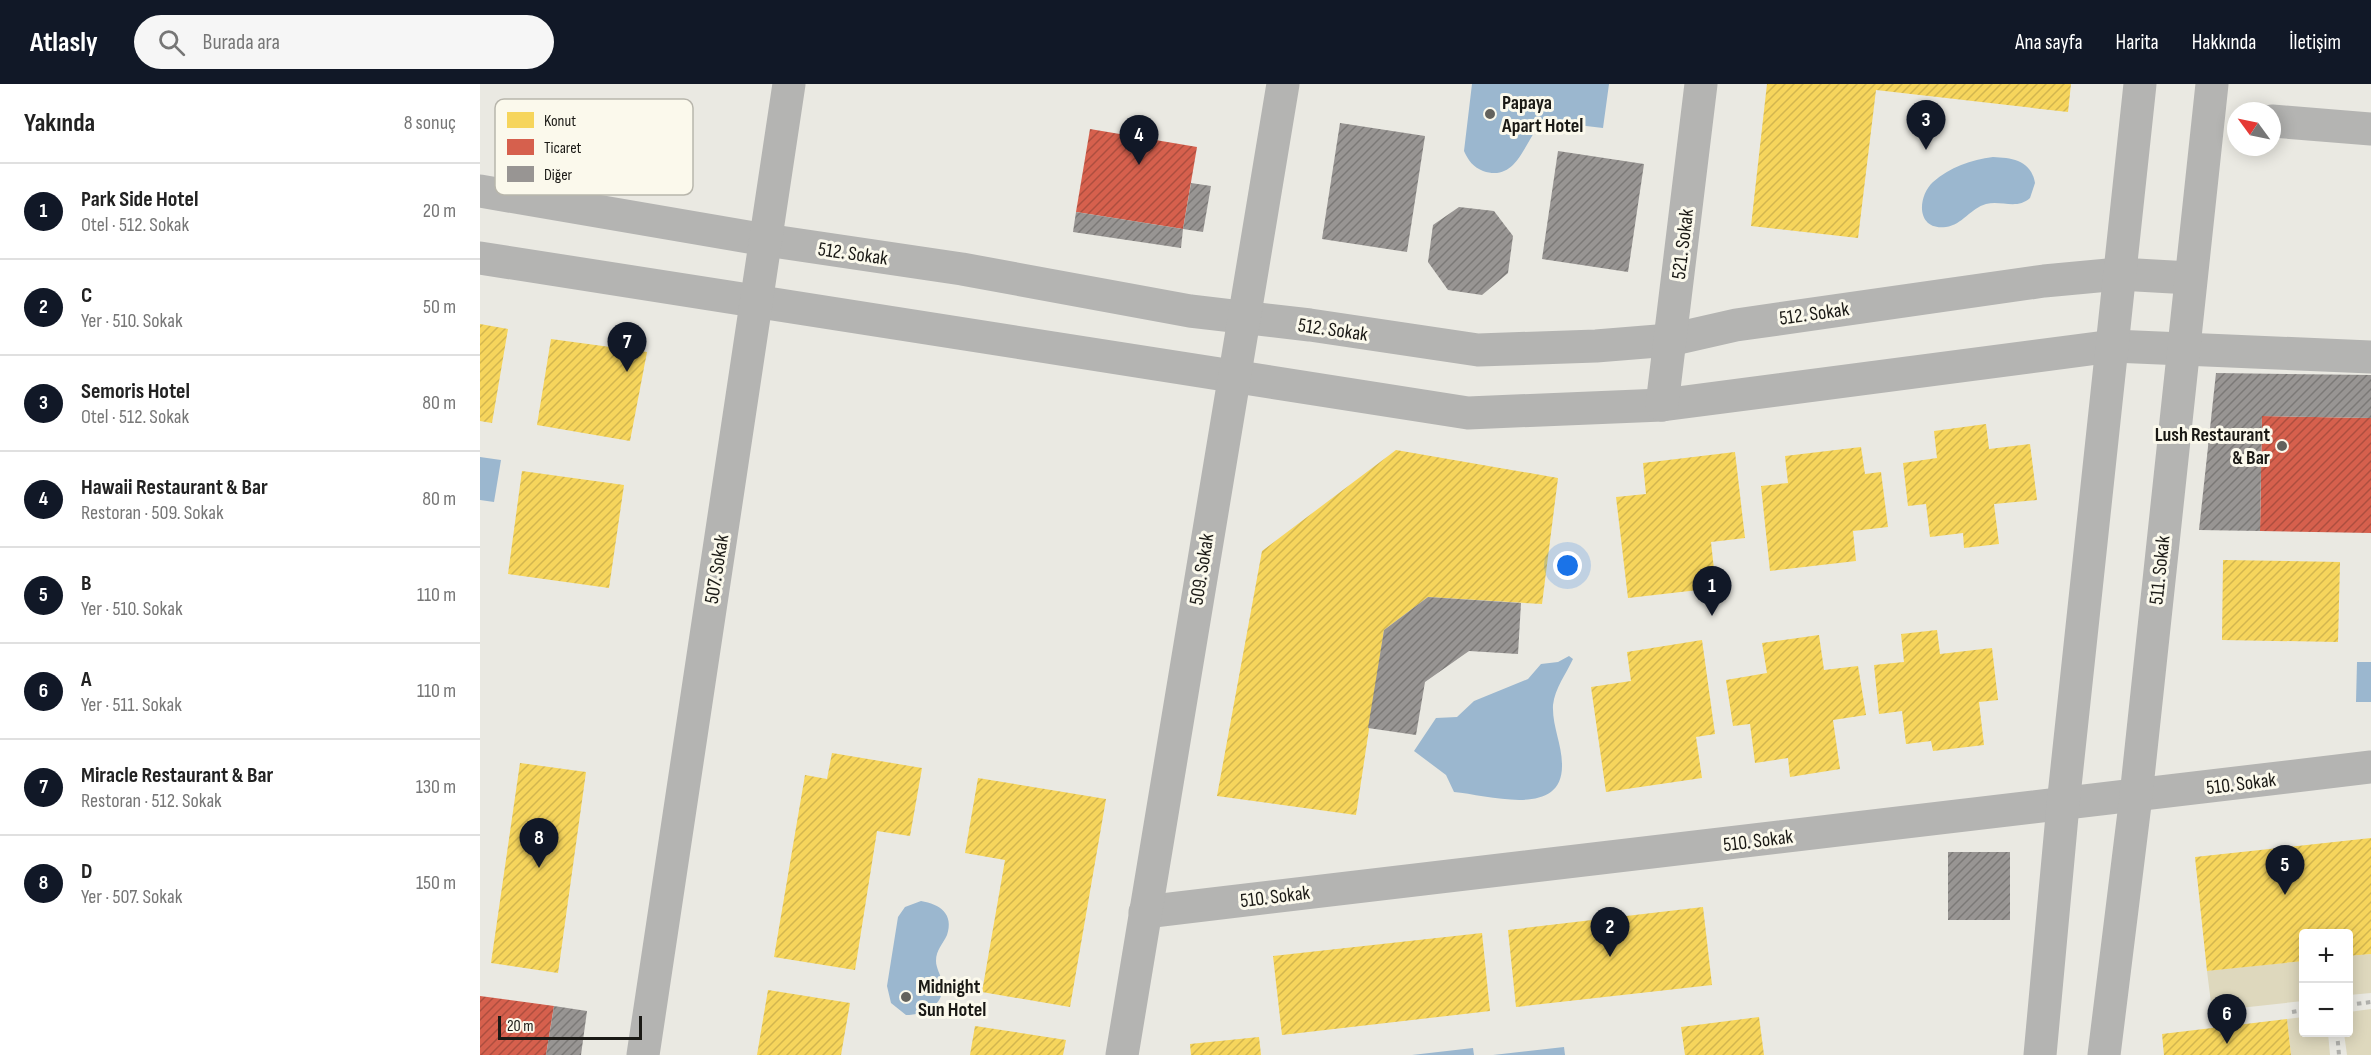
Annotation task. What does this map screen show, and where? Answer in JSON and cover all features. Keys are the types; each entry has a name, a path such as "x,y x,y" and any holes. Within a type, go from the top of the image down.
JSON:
{"street":[{"name":"507. Sokak","path":"643,1055 789,84"},
{"name":"509. Sokak","path":"1122,1055 1283,84"},
{"name":"521. Sokak","path":"1662,405 1701,84"},
{"path":"2040,1055 2063,805 2140,84"},
{"name":"511. Sokak","path":"2104,1055 2136,796 2190,278 2218,106"},
{"path":"2281,122 2371,129"},
{"name":"512. Sokak","path":"480,191 495,194"},
{"name":"512. Sokak","path":"503,195 766,240 962,268 1190,311 1478,350 1573,347 1670,340 1736,325 1792,316 2044,281 2119,274 2190,278"},
{"path":"480,258 1468,413 1662,405 2113,346 2371,357"},
{"name":"510. Sokak","path":"1145,912 2371,767"}],"path":[{"path":"2353,1004 2371,1002"},
{"path":"2292,1011 2299,1010"},
{"path":"2337,1037 2339,1055"}],"shaded area":[{"path":"2371,954 2371,993 2353,995 2353,956"},
{"path":"2299,961 2299,1001 2212,1011 2207,971"},
{"path":"2371,1009 2371,1055 2347,1055 2345,1037 2353,1037 2353,1011"},
{"path":"2299,1018 2299,1037 2328,1037 2330,1055 2291,1055 2287,1019"}],"water":[{"path":"1472,84 1609,84 1603,128 1544,121 1513,165 1505,171 1495,173 1483,171 1471,163 1464,151"},
{"path":"1993,157 2020,162 2029,169 2035,183 2030,198 2025,202 2014,204 1986,204 1952,226 1936,227 1929,224 1924,218 1922,204 1933,182 1946,172 1961,165"},
{"path":"480,457 501,460 494,502 480,500"},
{"path":"1569,656 1573,659 1558,687 1553,705 1562,765 1559,782 1550,792 1537,798 1521,800 1454,792 1446,775 1414,751 1436,718 1457,717 1474,701 1528,679 1541,664 1558,662"},
{"path":"2357,662 2371,662 2371,702 2356,702"},
{"path":"921,901 944,911 949,921 947,935 936,957 942,991 937,1003 926,1011 906,1015 891,1003 887,986 898,917 905,907"},
{"path":"1564,1047 1565,1055 1493,1055"},
{"path":"1473,1048 1474,1055 1412,1055"}],"building: Konut":[{"path":"1767,84 2071,84 2068,112 1876,90 1858,238 1751,226"},
{"path":"480,324 508,329 492,423 480,421"},
{"path":"551,339 647,352 630,441 537,425"},
{"path":"1986,424 1989,449 2030,444 2037,500 1994,504 1999,544 1964,548 1963,533 1930,537 1926,504 1908,506 1903,463 1937,458 1934,431"},
{"path":"1861,447 1865,474 1881,472 1888,527 1853,531 1856,561 1770,571 1761,486 1788,483 1785,456"},
{"path":"1396,450 1558,478 1542,604 1428,597 1384,630 1356,815 1217,796 1262,551"},
{"path":"1735,452 1745,538 1711,542 1716,588 1628,598 1616,497 1646,494 1643,463"},
{"path":"522,471 624,485 609,588 508,574"},
{"path":"2223,560 2340,562 2338,642 2222,640"},
{"path":"1937,630 1940,654 1992,648 1998,700 1979,702 1984,745 1933,751 1931,741 1906,744 1902,711 1879,714 1874,665 1904,662 1901,634"},
{"path":"1819,635 1824,670 1858,666 1866,715 1833,720 1840,769 1790,777 1788,758 1755,763 1750,724 1733,726 1726,680 1767,673 1762,643"},
{"path":"1702,640 1715,734 1696,737 1702,778 1606,792 1591,687 1631,681 1627,652"},
{"path":"832,753 922,768 910,836 877,831 855,970 774,957 805,775 827,779"},
{"path":"520,763 586,772 558,973 491,963"},
{"path":"978,778 1106,799 1070,1007 982,992 1005,860 965,853"},
{"path":"2371,838 2371,954 2353,956 2353,929 2299,929 2299,962 2207,971 2195,857"},
{"path":"1703,907 1712,985 1516,1007 1508,930"},
{"path":"1482,933 1490,1011 1282,1035 1273,956"},
{"path":"768,990 850,1003 841,1055 757,1055"},
{"path":"1759,1017 1764,1055 1685,1055 1681,1027"},
{"path":"2287,1019 2291,1055 2164,1055 2162,1034"},
{"path":"975,1026 1066,1040 1063,1055 970,1055"},
{"path":"1259,1037 1261,1055 1191,1055 1190,1044"}],"building: Ticaret":[{"path":"1090,129 1197,147 1183,229 1076,212"},
{"path":"2262,416 2371,418 2371,533 2260,531"},
{"path":"480,996 554,1006 546,1055 480,1055"}],"building: Diğer":[{"path":"1340,123 1425,136 1407,252 1322,239"},
{"path":"1558,151 1644,164 1628,272 1542,259"},
{"path":"1191,183 1211,186 1203,232 1183,229"},
{"path":"1459,207 1494,211 1513,236 1508,273 1482,295 1448,290 1428,262 1433,225"},
{"path":"1076,212 1183,229 1181,248 1073,232"},
{"path":"2216,373 2371,375 2371,418 2262,416 2260,531 2199,530"},
{"path":"1428,597 1521,603 1518,654 1469,651 1425,682 1416,735 1368,728 1384,630"},
{"path":"1948,852 2010,852 2010,920 1948,920"},
{"path":"554,1006 587,1011 581,1055 546,1055"}],"place":[{"name":"Papaya Apart Hotel","path":"1490,114"},
{"name":"Semoris Hotel","path":"1926,150"},
{"name":"Hawaii Restaurant & Bar","path":"1139,165"},
{"name":"Miracle Restaurant & Bar","path":"627,372"},
{"name":"Lush Restaurant & Bar","path":"2282,446"},
{"name":"Park Side Hotel","path":"1712,616"},
{"name":"D","path":"539,868"},
{"name":"B","path":"2285,895"},
{"name":"C","path":"1610,957"},
{"name":"Midnight Sun Hotel","path":"906,997"},
{"name":"A","path":"2227,1044"}]}
